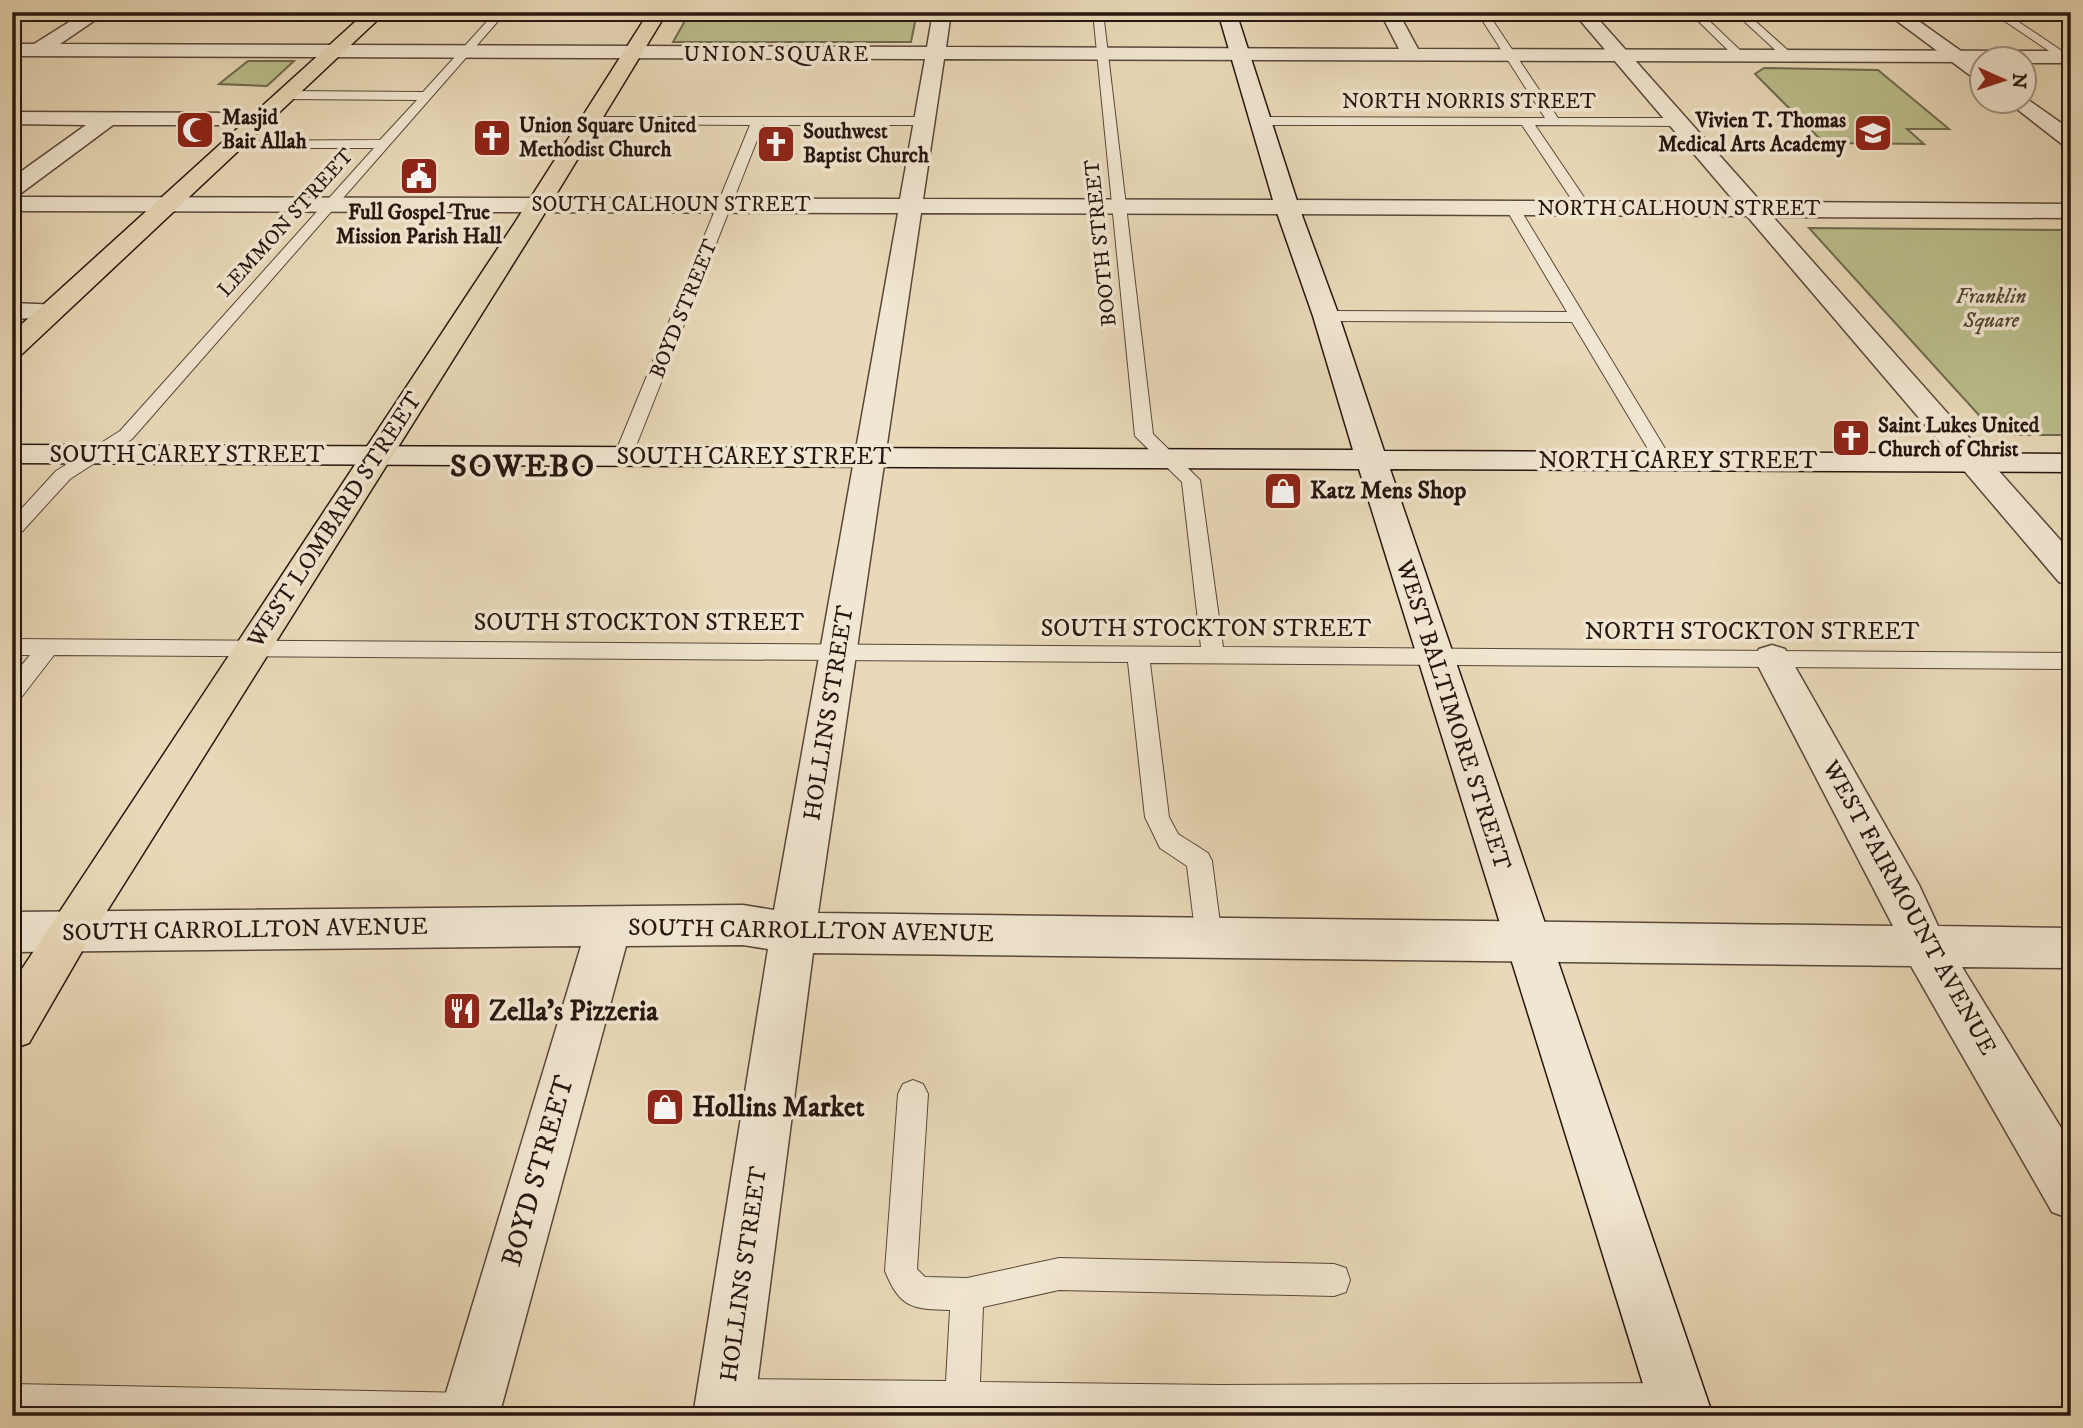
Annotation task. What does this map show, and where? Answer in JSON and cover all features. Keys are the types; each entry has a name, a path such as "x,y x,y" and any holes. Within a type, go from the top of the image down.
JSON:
{"main road":[{"name":"WEST LOMBARD STREET","path":"12,1027 69,932 538,205 658,12"},
{"path":"12,348 376,13"}],"street":[{"path":"12,66 98,12"},
{"name":"HOLLINS STREET","path":"724,1406 793,933 942,12"},
{"name":"WEST BALTIMORE STREET","path":"1227,12 1287,207 1326,316 1433,657 1680,1408"},
{"path":"1389,12 1411,53"},
{"path":"1582,12 2071,574"},
{"path":"1894,12 1968,65"},
{"path":"12,50 1239,52 2068,57"},
{"path":"2038,116 2071,140"},
{"path":"12,118 261,119"},
{"path":"12,189 107,119"},
{"name":"SOUTH CALHOUN STREET","path":"12,204 911,204 1287,207"},
{"name":"NORTH CALHOUN STREET","path":"1287,207 2071,211"},
{"path":"12,311 52,311"},
{"name":"SOUTH CAREY STREET","path":"12,454 1370,459"},
{"name":"NORTH CAREY STREET","path":"1370,459 2071,463"},
{"name":"WEST FAIRMOUNT AVENUE","path":"1772,658 1903,898 1924,946 2071,1193"},
{"name":"SOUTH CARROLLTON AVENUE","path":"12,932 609,927 643,924 743,925 793,933 2071,947"},
{"name":"BOYD STREET","path":"470,1413 609,927"}],"lane":[{"name":"BOOTH STREET","path":"1098,12 1100,52 1144,436 1167,459"},
{"path":"1482,12 1554,122"},
{"path":"1695,12 1740,55"},
{"path":"1738,12 1787,55"},
{"path":"1996,12 2068,57"},
{"path":"376,13 500,13"},
{"name":"LEMMON STREET","path":"12,531 63,474 126,435 500,13"},
{"path":"286,95 427,96"},
{"path":"591,121 925,121"},
{"name":"BOYD STREET","path":"623,456 758,121"},
{"name":"NORTH NORRIS STREET","path":"1261,121 1678,122"},
{"path":"1526,122 1585,209"},
{"path":"234,144 384,144"},
{"path":"1513,209 1663,460"},
{"path":"1326,316 1579,317"},
{"path":"12,507 63,454"},
{"path":"1167,459 1191,480 1213,657"},
{"name":"SOUTH STOCKTON STREET","path":"12,647 1433,657"},
{"path":"12,693 48,647"},
{"path":"1138,656 1157,817 1169,841 1199,861 1209,939"},
{"name":"NORTH STOCKTON STREET","path":"1433,657 2071,661"},
{"path":"913,1094 901,1271 909,1286 922,1293 967,1294 1059,1274 1334,1280"},
{"path":"962,1399 967,1294"},
{"path":"724,1406 962,1399 1114,1408 1680,1408"},
{"path":"12,1401 83,1409 470,1413"}],"green space":[{"name":"UNION SQUARE","path":"690,12 917,12 911,42 673,42"},
{"path":"248,61 294,61 267,86 219,84"},
{"path":"1764,68 1878,70 1949,129 1907,129 1924,144 1824,143 1755,74"},
{"name":"Franklin Square","path":"1809,228 2071,230 2071,435 1997,435"}],"place":[{"name":"Masjid Bait Allah","path":"195,130"},
{"name":"Vivien T. Thomas Medical Arts Academy","path":"1873,133"},
{"name":"Union Square United Methodist Church","path":"492,138"},
{"name":"Southwest Baptist Church","path":"776,144"},
{"name":"Full Gospel True Mission Parish Hall","path":"419,176"},
{"name":"Saint Lukes United Church of Christ","path":"1851,438"},
{"name":"Katz Mens Shop","path":"1283,491"},
{"name":"Zella's Pizzeria","path":"462,1011"},
{"name":"Hollins Market","path":"665,1107"}],"district":[{"name":"UNION SQUARE","path":"777,55"},
{"name":"SOWEBO","path":"523,467"}]}
